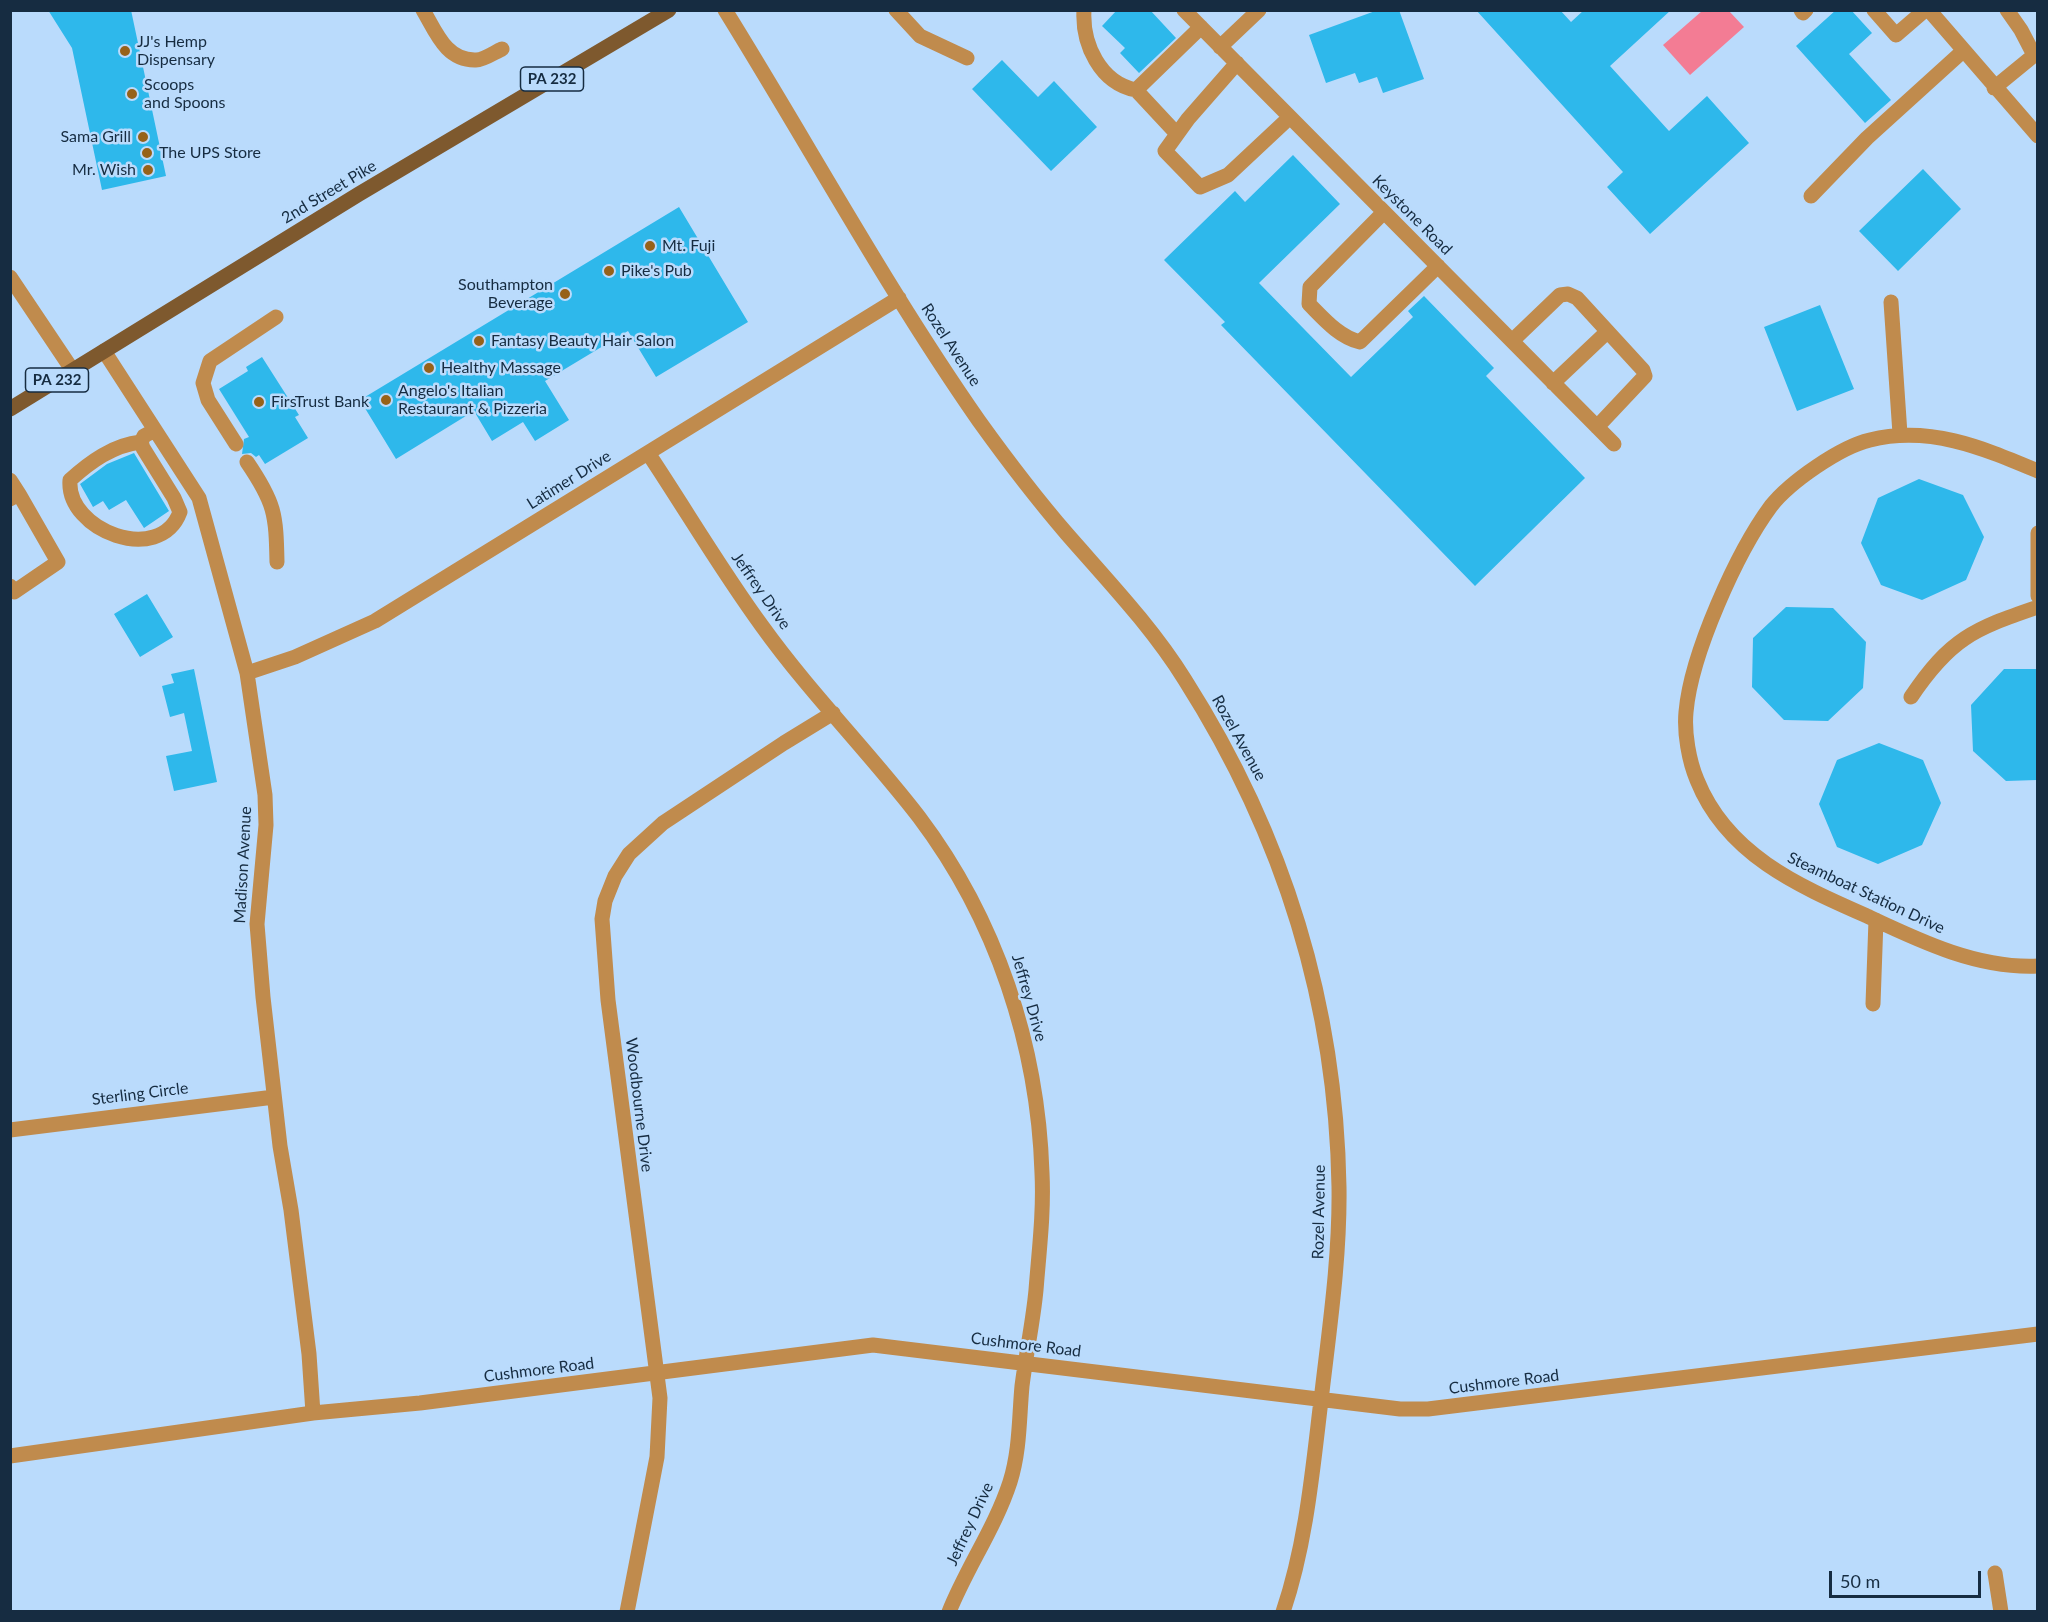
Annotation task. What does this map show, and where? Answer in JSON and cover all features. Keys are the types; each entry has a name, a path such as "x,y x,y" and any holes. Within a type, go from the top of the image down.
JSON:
{"main road":[{"name":"2nd Street Pike","path":"10,409 359,194 669,10"}],"street":[{"path":"423,10 445,48 456,56 477,60 502,49"},
{"name":"Rozel Avenue","path":"725,10 899,298 962,395 1024,482 1145,624 1182,674 1247,788 1288,888 1317,990 1330,1056 1336,1111 1339,1191 1337,1255 1305,1523 1283,1611"},
{"path":"896,10 920,36 967,58"},
{"path":"1084,10 1083,28 1092,54 1104,73 1124,88 1136,90 1178,134"},
{"name":"Keystone Road","path":"1184,10 1614,444"},
{"path":"1220,46 1259,10"},
{"path":"1874,10 1896,35 1934,13 1963,51 2037,136"},
{"path":"1994,88 2036,53 2007,10"},
{"path":"1136,90 1201,27"},
{"path":"1811,196 1867,138 1963,51"},
{"path":"1237,63 1165,151 1200,188 1228,175 1290,117"},
{"path":"1384,212 1310,287 1309,304 1323,318 1346,339 1360,342 1438,266"},
{"path":"10,277 73,371"},
{"path":"1512,342 1560,295 1568,294 1577,298 1643,370 1645,376 1597,427"},
{"name":"Latimer Drive","path":"247,673 295,657 375,621 899,298"},
{"path":"1891,302 1900,434"},
{"path":"236,444 208,400 203,383 210,361 276,317"},
{"path":"1553,383 1607,332"},
{"name":"Madison Avenue","path":"104,351 199,498 247,673 265,795 266,825 257,924 274,1097 309,1354 313,1413"},
{"path":"141,442 144,436 155,430"},
{"name":"Steamboat Station Drive","path":"2037,471 1960,441 1930,435 1900,434 1867,440 1803,476 1772,505 1737,562 1694,671 1685,714 1689,750 1697,781 1716,813 1740,845 1769,868 1802,887 1969,959 2016,967 2037,966"},
{"path":"141,442 178,505 178,519 156,535 127,539 94,525 74,502 69,489 70,480 112,450 126,443 141,442"},
{"name":"Jeffrey Drive","path":"648,453 762,627 918,816 953,868 996,951 1017,1011 1038,1121 1042,1173 1042,1209 1034,1311 1020,1432 1010,1482 998,1513 949,1611"},
{"path":"247,462 264,487 276,516 277,562"},
{"path":"10,480 15,497 58,562 14,592 10,586"},
{"path":"2037,533 2037,597"},
{"path":"1911,697 1925,676 1958,640 1991,622 2037,607"},
{"name":"Woodbourne Drive","path":"627,1611 657,1457 660,1398 608,1000 602,919 605,901 615,876 629,854 655,829 783,743 833,713"},
{"path":"1873,1004 1876,920"},
{"name":"Sterling Circle","path":"10,1130 274,1097"},
{"name":"Cushmore Road","path":"10,1456 313,1413 420,1403 873,1345 1400,1409 1437,1408 2037,1334"},
{"path":"1995,1573 2001,1611"}],"shaded area":[{"path":"1702,11 1729,11 1744,27 1690,75 1663,45"}],"building":[{"path":"48,10 131,10 166,176 102,190 72,48"},
{"path":"1117,10 1150,10 1176,38 1139,73 1120,53 1125,48 1102,26"},
{"path":"1378,10 1399,10 1424,79 1383,93 1377,77 1359,83 1355,73 1326,83 1309,35"},
{"path":"1476,10 1560,10 1571,22 1584,10 1671,10 1610,66 1669,131 1707,96 1749,143 1650,234 1607,187 1623,172"},
{"path":"1836,10 1851,10 1872,33 1849,54 1891,100 1865,123 1796,46"},
{"path":"1002,60 1038,97 1054,81 1097,127 1051,171 972,89"},
{"path":"1293,155 1340,204 1259,283 1351,377 1413,317 1408,311 1424,296 1494,368 1486,376 1585,478 1475,586 1221,325 1225,322 1164,260 1235,191 1245,202"},
{"path":"1923,169 1961,209 1898,271 1859,231"},
{"path":"679,207 748,322 656,377 628,331 545,381 569,420 535,441 523,422 492,441 474,411 396,459 360,400"},
{"path":"1820,305 1854,389 1797,411 1764,327"},
{"name":"FirsTrust Bank","path":"262,357 299,415 295,417 308,438 265,464 259,455 256,457 251,453 242,454 244,439 249,437 219,389 248,371 246,367"},
{"path":"134,453 169,511 144,528 126,500 109,510 103,501 93,507 80,484 107,464"},
{"path":"1919,479 1963,495 1984,537 1966,580 1922,600 1881,585 1861,543 1878,498"},
{"path":"147,594 173,637 140,657 114,614"},
{"path":"1786,607 1833,608 1866,642 1863,688 1828,721 1784,720 1752,687 1753,638"},
{"path":"194,669 217,782 174,791 166,756 192,751 184,713 170,717 162,686 174,683 171,674"},
{"path":"2004,669 2037,669 2037,780 2006,781 1973,751 1971,705"},
{"path":"1879,743 1923,760 1941,803 1922,845 1878,864 1837,847 1819,804 1837,760"}],"place":[{"name":"JJ's Hemp Dispensary","path":"125,51"},
{"name":"Scoops and Spoons","path":"132,94"},
{"name":"Sama Grill","path":"143,137"},
{"name":"The UPS Store","path":"147,153"},
{"name":"Mr. Wish","path":"148,170"},
{"name":"Mt. Fuji","path":"650,246"},
{"name":"Pike's Pub","path":"609,271"},
{"name":"Southampton Beverage","path":"565,294"},
{"name":"Fantasy Beauty Hair Salon","path":"479,341"},
{"name":"Healthy Massage","path":"429,368"},
{"name":"Angelo's Italian Restaurant & Pizzeria","path":"386,400"},
{"name":"FirsTrust Bank","path":"259,402"}]}
